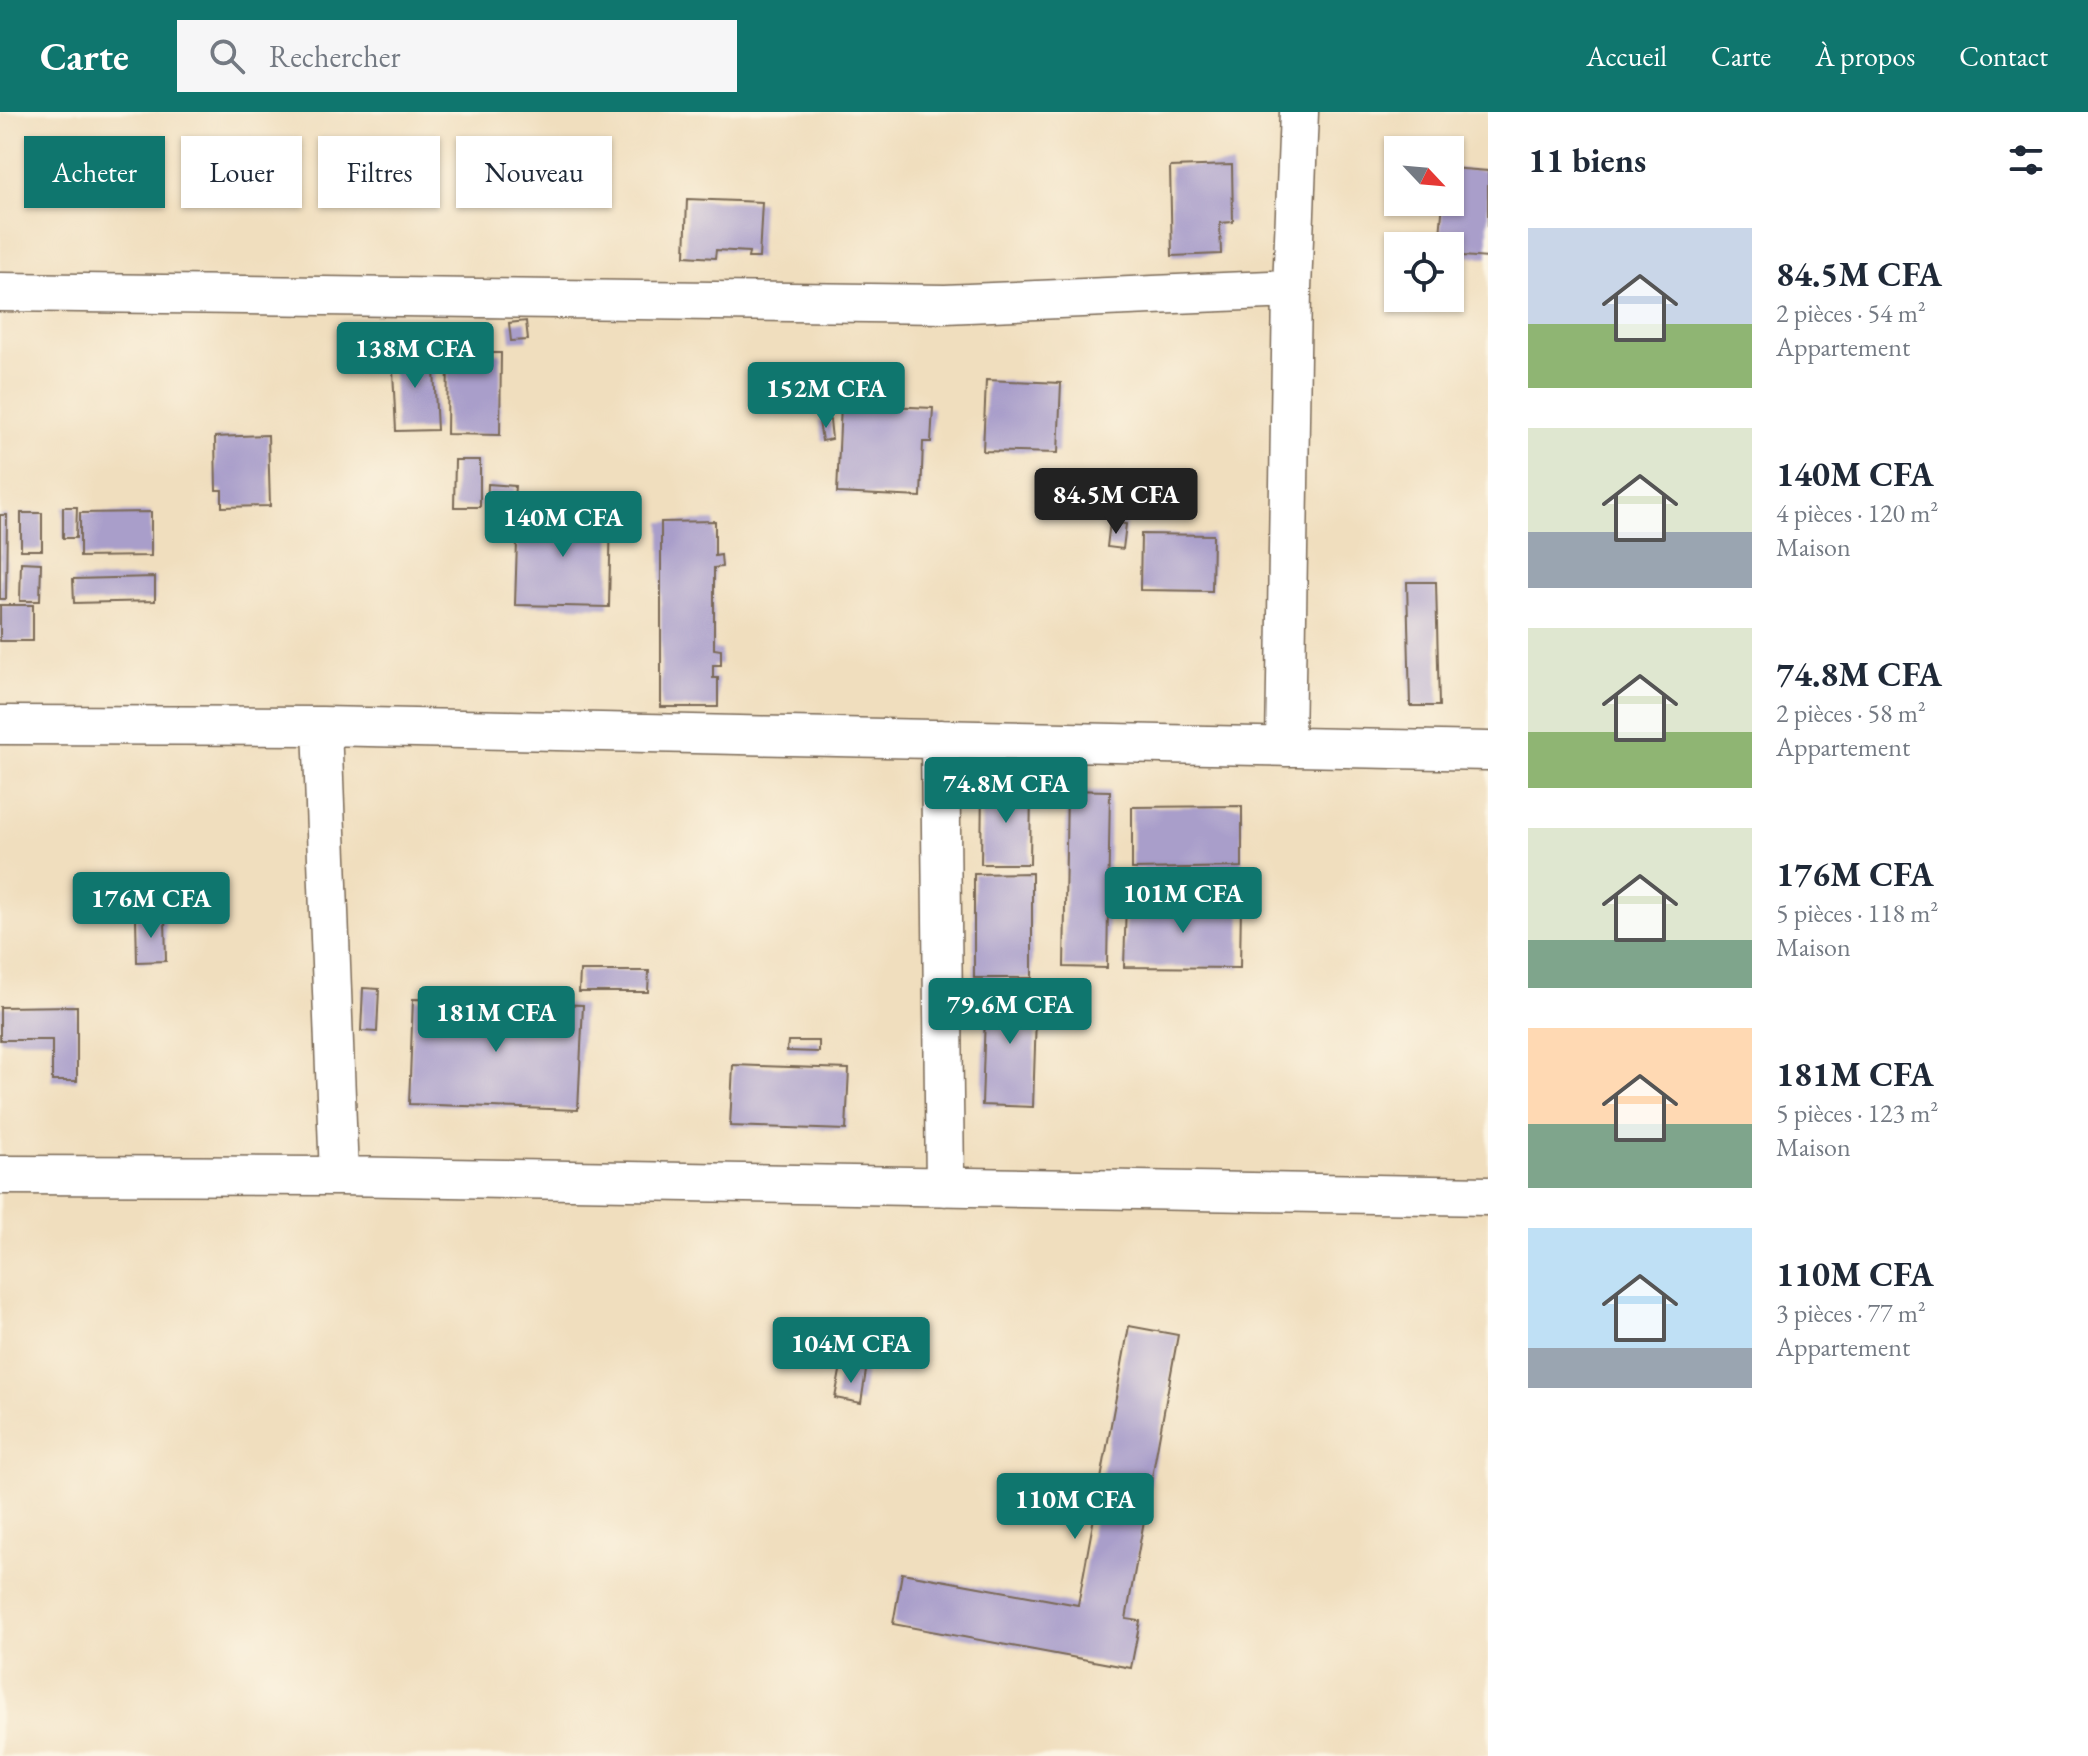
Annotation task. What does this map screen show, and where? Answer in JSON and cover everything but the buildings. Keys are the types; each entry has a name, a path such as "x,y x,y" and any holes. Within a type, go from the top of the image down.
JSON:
{"street":[{"path":"1285,747 1292,289 1299,112"},
{"path":"0,292 945,304 1292,289"},
{"path":"0,725 322,726 1488,751"},
{"path":"322,726 339,1176"},
{"path":"940,739 945,1187"},
{"path":"0,1175 339,1176 1488,1196"}]}
